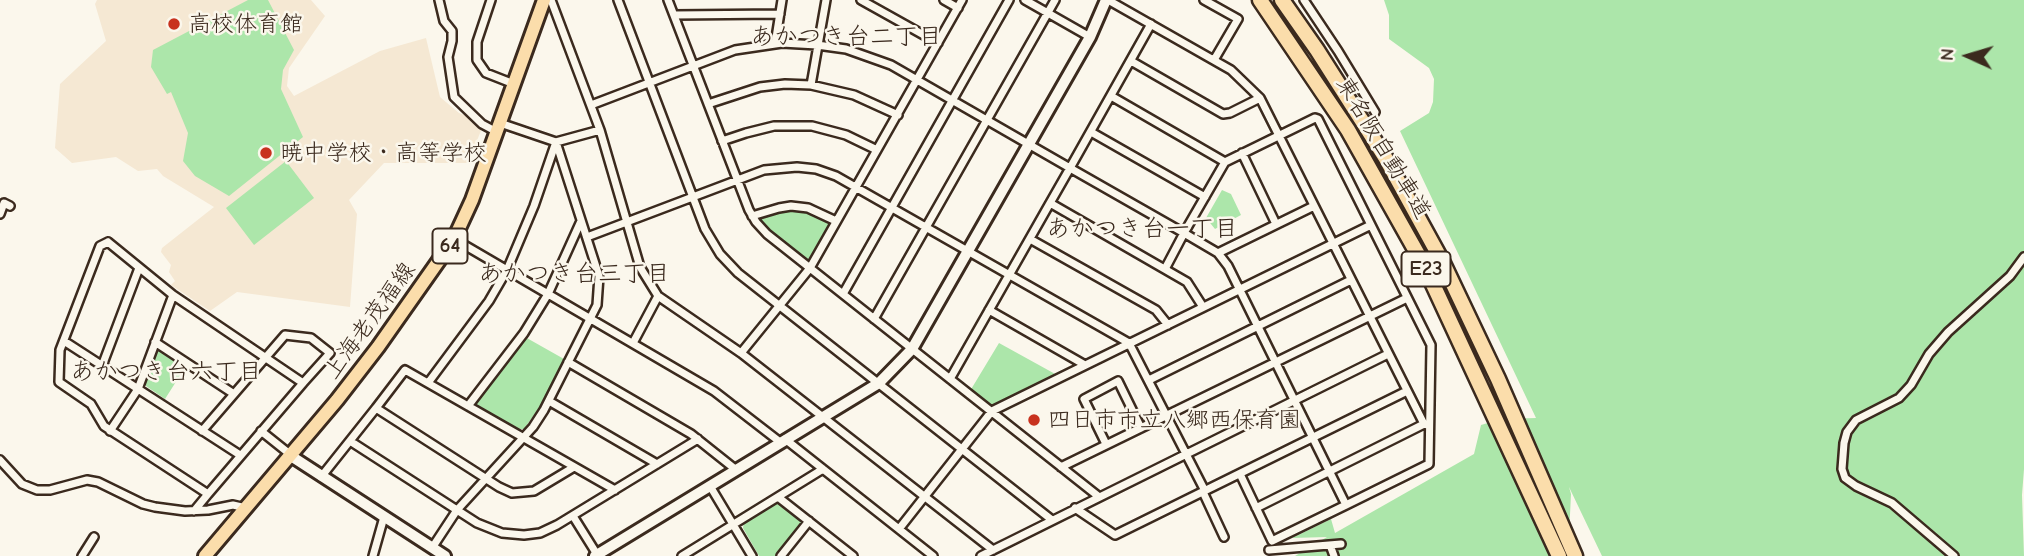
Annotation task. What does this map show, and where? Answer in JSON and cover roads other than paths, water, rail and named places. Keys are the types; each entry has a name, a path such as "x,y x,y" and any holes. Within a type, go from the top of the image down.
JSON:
{"highway":[{"name":"東名阪自動車道","path":"1260,0 1348,130 1425,267 1559,556"},
{"name":"東名阪自動車道","path":"1282,0 1352,103 1413,207 1465,309 1575,556"},
{"path":"1548,494 1582,556"}],"main road":[{"name":"上海老茂福線","path":"205,556 291,456 378,347 454,239 472,200 544,0"}],"street":[{"path":"439,0 444,21 452,31 448,57 454,97 482,124 556,142 600,130"},
{"path":"491,0 477,41 477,60 486,73 514,84"},
{"path":"551,0 600,130 640,267 658,296 741,353 993,550"},
{"path":"618,0 705,229 720,254 732,267 1052,520"},
{"path":"668,0 752,216 767,234 1098,496"},
{"path":"775,44 782,0"},
{"path":"811,85 825,0"},
{"path":"860,0 938,43"},
{"path":"741,353 810,268 898,115 960,4 944,0"},
{"path":"843,293 1009,0"},
{"path":"1025,0 1090,37"},
{"path":"874,319 1055,0"},
{"path":"573,516 597,556 879,383 912,349 1090,37 1107,0 1214,60 1238,76 1260,98 1426,425"},
{"path":"1204,0 1238,19 1214,60"},
{"path":"1304,0 1376,112"},
{"path":"674,15 780,14"},
{"path":"950,379 1151,24"},
{"path":"591,105 735,50 775,44 817,45 861,54 918,79 1218,253 1240,289 1346,505"},
{"path":"1131,61 1223,114 1260,98"},
{"path":"708,104 760,87 811,85 854,95 898,115"},
{"path":"1111,96 1225,162"},
{"path":"1165,269 1225,162 1315,118 1318,119 1431,345 1426,425 1429,464 1272,541 1240,474"},
{"path":"722,141 766,128 786,125 812,126 846,135 877,150"},
{"path":"1091,132 1205,197"},
{"path":"432,548 457,510 523,438 549,401 598,299 599,283 587,237 556,142"},
{"path":"428,383 489,301 507,270 534,206 556,142"},
{"path":"1242,153 1276,224"},
{"path":"587,237 764,170 797,167 827,172 857,186 1129,343 1224,537"},
{"path":"0,214 4,203 10,206"},
{"path":"1050,203 1191,285 1203,307"},
{"path":"752,216 792,206 808,208 836,221"},
{"path":"1218,253 1314,206"},
{"path":"468,406 524,333 548,294 582,220"},
{"path":"899,529 992,411 1371,225"},
{"path":"454,239 713,391 823,469 933,556"},
{"path":"1030,239 1156,310 1168,325"},
{"path":"208,494 110,431 101,423 88,401 59,382 59,357 100,246 108,242 173,295 303,383"},
{"path":"1954,556 1892,503 1845,478 1842,469 1844,443 1847,432 1856,420 1899,398 1911,386 1929,354 1948,332 1994,292 2024,257"},
{"path":"102,366 139,268"},
{"path":"1149,380 1351,280"},
{"path":"110,431 138,388 173,295"},
{"path":"634,343 658,296"},
{"path":"1061,467 1407,298"},
{"path":"989,310 1084,365"},
{"path":"194,510 330,353 311,338 285,335 202,430"},
{"path":"64,341 240,455"},
{"path":"155,342 234,394"},
{"path":"981,556 1388,354"},
{"path":"568,362 698,439 736,469"},
{"path":"321,477 405,370 615,490"},
{"path":"1106,444 1084,399 1118,381 1141,428"},
{"path":"1075,508 1115,536 1407,391"},
{"path":"549,401 657,464"},
{"path":"376,408 506,491 522,494 540,488 574,467"},
{"path":"1256,508 1426,425"},
{"path":"261,431 321,477 445,556"},
{"path":"350,441 489,529 524,536 540,533 573,516 698,439"},
{"path":"0,460 17,480 32,489 45,491 94,480 143,504 179,511 233,505 246,508"},
{"path":"682,556 823,469"},
{"path":"710,486 752,556"},
{"path":"778,497 809,521 841,553 853,556"},
{"path":"373,556 384,517"},
{"path":"781,556 809,521"},
{"path":"1285,535 1288,551"},
{"path":"79,555 94,537"},
{"path":"1269,550 1288,551 1341,544"},
{"path":"1330,545 1334,556"},
{"path":"696,547 701,556"}],"place":[{"name":"高校体育館","path":"174,24"},
{"name":"暁中学校・高等学校","path":"266,153"},
{"name":"四日市市立八郷西保育園","path":"1034,420"}],"district":[{"name":"あかつき台二丁目","path":"846,37"},
{"name":"あかつき台一丁目","path":"1142,229"},
{"name":"あかつき台三丁目","path":"574,274"},
{"name":"あかつき台六丁目","path":"166,372"}]}
